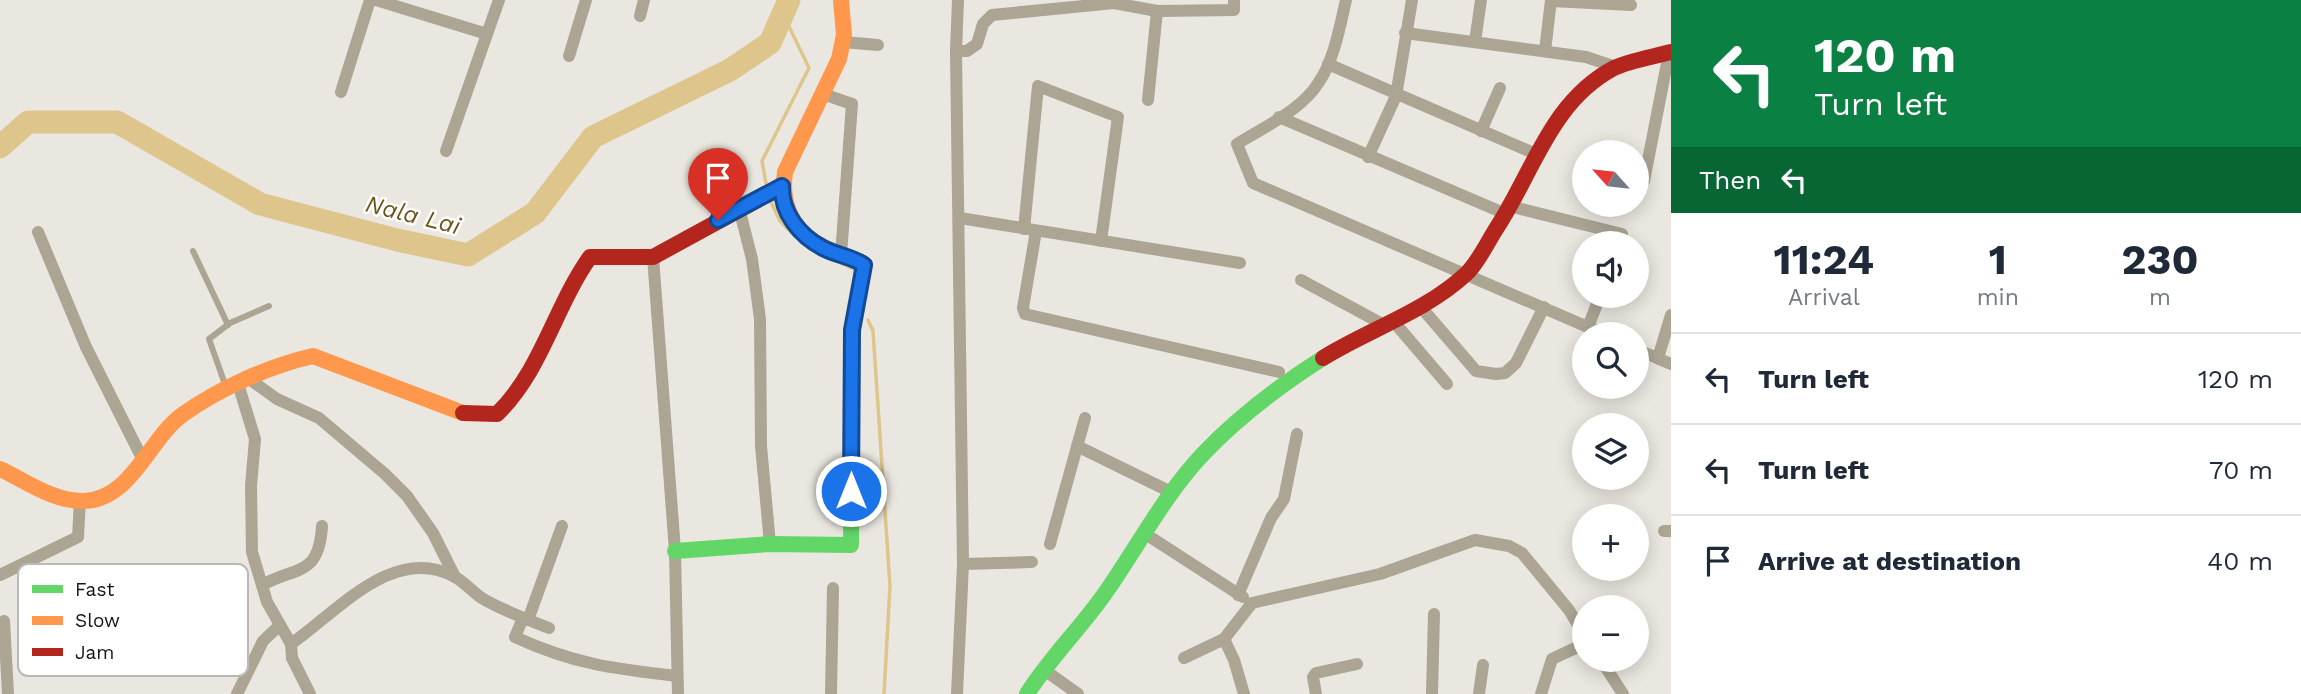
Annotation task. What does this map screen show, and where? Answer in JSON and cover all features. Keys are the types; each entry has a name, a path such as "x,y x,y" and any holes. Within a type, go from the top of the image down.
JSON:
{"street":[{"path":"341,92 370,0"},
{"path":"376,0 487,34"},
{"path":"446,151 499,0"},
{"path":"569,56 586,0"},
{"path":"640,16 644,0"},
{"path":"0,469 64,498 95,499 109,492 167,428 188,410 300,359 313,356 460,413 497,414 514,401 546,344 564,295 590,257 653,257 771,192 786,172 839,59 843,42 841,0"},
{"path":"957,694 963,564 956,51 958,0"},
{"path":"956,51 967,51 977,44 983,24 992,15 1119,2 1157,10 1234,10 1234,0"},
{"path":"1368,158 1396,96 1412,0"},
{"path":"1475,42 1480,0"},
{"path":"1341,1 1328,64 1319,83 1279,117 1237,144 1253,183 1577,322"},
{"path":"1545,51 1551,1 1631,5"},
{"path":"1148,100 1157,10"},
{"path":"1405,33 1586,57 1616,67"},
{"path":"843,42 878,46"},
{"path":"1027,694 1043,669 1107,591 1144,533 1202,455 1274,389 1353,340 1390,324 1420,306 1467,273 1508,210 1536,154 1566,105 1590,83 1616,67 1670,52 1667,91 1649,161"},
{"path":"1328,64 1396,96 1536,154"},
{"path":"1101,241 1118,117 1038,86 1023,308 1025,314 1279,372"},
{"path":"1481,131 1500,88"},
{"path":"824,94 852,104 841,255"},
{"path":"1279,117 1368,158 1508,210 1608,231"},
{"path":"675,551 770,544 851,545 852,330 864,265 822,247 796,227 786,209 771,192"},
{"path":"739,208 752,259 760,319 761,446 770,544"},
{"path":"960,218 1240,263"},
{"path":"38,232 86,346 142,458"},
{"path":"653,257 675,551 678,694"},
{"path":"1301,280 1390,324 1447,384"},
{"path":"1420,306 1476,371 1496,374 1505,373 1516,363 1544,307"},
{"path":"1658,358 1671,315"},
{"path":"1649,354 1671,364"},
{"path":"240,386 319,418 385,474 407,496 433,533 455,577"},
{"path":"240,386 255,439 251,486 252,552 262,585 291,644 292,658 310,694"},
{"path":"1050,544 1085,418"},
{"path":"1238,595 1271,518 1284,499 1297,434"},
{"path":"1077,446 1173,493"},
{"path":"23,564 78,537 80,500"},
{"path":"262,585 276,577 297,573 310,564 322,539 323,526"},
{"path":"562,526 526,619 515,637 554,655 607,668 677,676"},
{"path":"1144,533 1252,603"},
{"path":"1184,658 1224,639 1252,603 1380,575 1475,540 1509,546 1522,553 1572,615"},
{"path":"963,564 1032,562"},
{"path":"0,575 18,566"},
{"path":"291,644 374,581 399,569 419,566 455,577 484,599 550,628"},
{"path":"831,694 833,588"},
{"path":"1432,694 1434,614"},
{"path":"4,621 8,694"},
{"path":"248,672 263,641 280,625"},
{"path":"1224,639 1234,660 1244,694"},
{"path":"1541,694 1552,659 1572,650"},
{"path":"1316,694 1313,677 1316,673 1357,664"},
{"path":"1479,694 1483,665"},
{"path":"1043,669 1078,694"},
{"path":"1609,672 1623,694"},
{"path":"237,694 246,676"}],"lane":[{"path":"193,251 228,325"},
{"path":"240,386 209,339 228,325 269,306"}],"waterway":[{"name":"Nala Lai","path":"0,147 28,122 117,122 260,204 397,240 468,255 535,213 593,137 730,70 770,43 789,0"},
{"path":"767,189 762,161 809,68 783,14"},
{"path":"770,200 780,221 795,236"},
{"path":"828,257 856,270 855,273"},
{"path":"868,320 873,331 890,586 884,694"}],"traffic: fast":[{"path":"1027,694 1098,603 1190,469 1245,414 1323,358"},
{"path":"675,551 770,544 851,545 852,427"}],"traffic: slow":[{"path":"841,0 844,35 839,59 785,172 784,185 788,208 799,228 816,243 864,265 852,330 852,427"},
{"path":"0,469 62,498 84,501 100,498 127,480 170,426 196,405 262,372 313,356 463,413"}],"traffic: jam":[{"path":"1323,358 1415,310 1466,274 1509,207 1558,119 1574,100 1592,82 1614,68 1671,52"},
{"path":"463,413 497,414 512,397 537,358 590,257 653,257 783,186"}],"route":[{"path":"718,220 782,186 786,209 796,227 822,247 864,265 863,286 852,330 851,491"}]}
